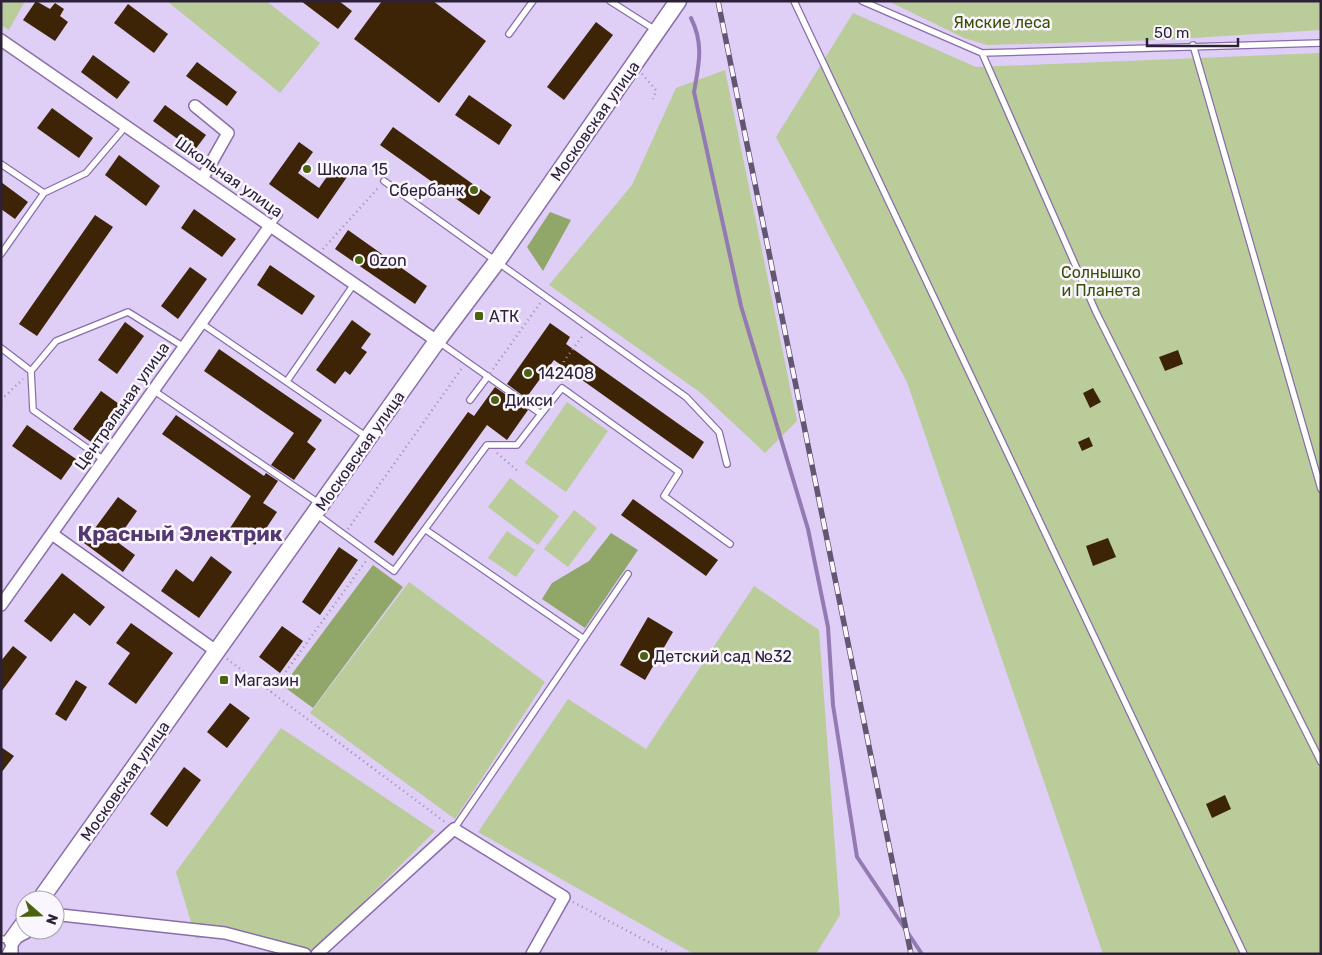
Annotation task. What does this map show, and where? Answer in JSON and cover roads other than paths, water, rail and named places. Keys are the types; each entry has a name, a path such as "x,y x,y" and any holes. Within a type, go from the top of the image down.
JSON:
{"street":[{"name":"Московская улица","path":"47,890 216,651 498,260 678,1"},
{"name":"Школьная улица","path":"1,40 438,341"},
{"path":"195,106 228,133 202,179"},
{"name":"Центральная улица","path":"1,605 270,226"},
{"path":"52,534 216,651"},
{"path":"317,954 454,829 564,897 532,954"},
{"path":"65,915 225,933 305,954"}],"lane":[{"path":"510,34 533,1"},
{"path":"610,1 658,31"},
{"path":"794,1 1244,954"},
{"path":"862,1 982,53 1193,45 1321,43"},
{"path":"1193,45 1321,489"},
{"path":"982,53 1096,312 1321,762"},
{"path":"2,251 44,193 86,173 127,126"},
{"path":"1,164 44,193"},
{"path":"384,181 498,260 686,396 720,432 727,464"},
{"path":"270,226 278,214"},
{"path":"287,381 354,284"},
{"path":"104,460 33,410 31,371 56,341 128,312 184,347"},
{"path":"201,323 369,438"},
{"path":"438,341 541,414"},
{"path":"1,348 31,371"},
{"path":"470,400 488,376"},
{"path":"153,390 319,510 344,534 394,571 487,445 517,445 562,388 679,472 664,496 730,544"},
{"path":"426,530 584,639"},
{"path":"454,829 628,574"}],"waterway":[{"path":"691,18 699,45 699,63 694,92 741,306 808,529 828,627 833,705 857,857 922,954"}],"railway":[{"path":"718,1 911,954"}],"place":[{"name":"Школа 15","path":"307,169"},
{"name":"Сбербанк","path":"474,190"},
{"name":"Ozon","path":"359,260"},
{"name":"АТК","path":"479,316"},
{"name":"142408","path":"528,373"},
{"name":"Дикси","path":"495,400"},
{"name":"Детский сад №32","path":"644,656"},
{"name":"Магазин","path":"224,680"}],"district":[{"name":"Красный Электрик","path":"180,533"}],"park label":[{"name":"Ямские леса","path":"1002,22"},
{"name":"Солнышко и Планета","path":"1101,281"}]}
